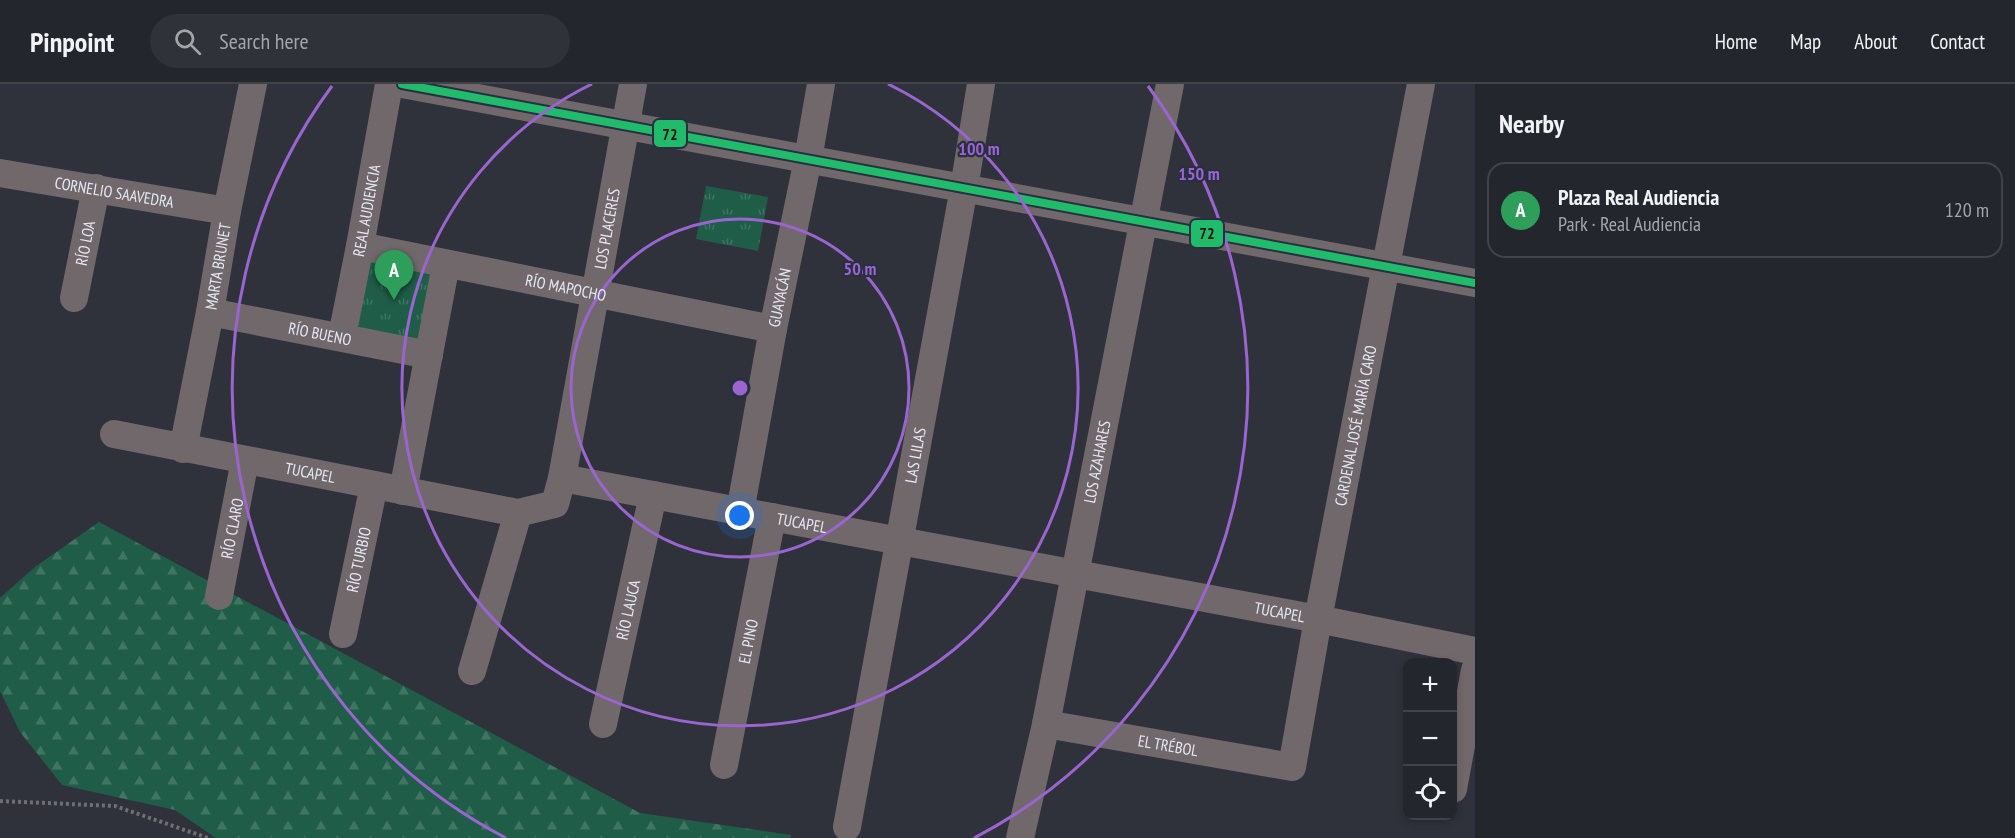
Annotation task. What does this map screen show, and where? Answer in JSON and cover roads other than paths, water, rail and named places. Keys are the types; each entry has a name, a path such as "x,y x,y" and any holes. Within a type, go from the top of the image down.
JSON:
{"street":[{"name":"MARTA BRUNET","path":"183,449 210,312 226,211 253,84"},
{"name":"REAL AUDIENCIA","path":"342,336 389,84"},
{"path":"402,84 1475,283"},
{"name":"LOS PLACERES","path":"562,478 633,84"},
{"name":"GUAYACÁN","path":"740,512 821,84"},
{"name":"LAS LILAS","path":"847,827 981,84"},
{"name":"LOS AZAHARES","path":"1020,838 1076,574 1170,84"},
{"name":"CARDENAL JOSÉ MARÍA CARO","path":"1292,767 1318,619 1421,84"},
{"name":"CORNELIO SAAVEDRA","path":"0,173 226,211"},
{"name":"RÍO LOA","path":"74,298 96,188"},
{"name":"RÍO MAPOCHO","path":"360,246 773,329"},
{"path":"403,491 446,264"},
{"name":"RÍO BUENO","path":"210,312 342,336 429,355"},
{"name":"TUCAPEL","path":"114,434 518,513 555,504 562,478 1318,619 1475,651"},
{"name":"RÍO CLARO","path":"219,596 245,460"},
{"name":"RÍO TURBIO","path":"343,634 374,485"},
{"name":"RÍO LAUCA","path":"603,724 653,495"},
{"path":"472,671 518,513"},
{"name":"EL PINO","path":"724,765 772,518"},
{"path":"1457,767 1475,670"},
{"name":"EL TRÉBOL","path":"1046,724 1292,767"}],"place":[{"name":"Plaza Real Audiencia","path":"394,300"}]}
